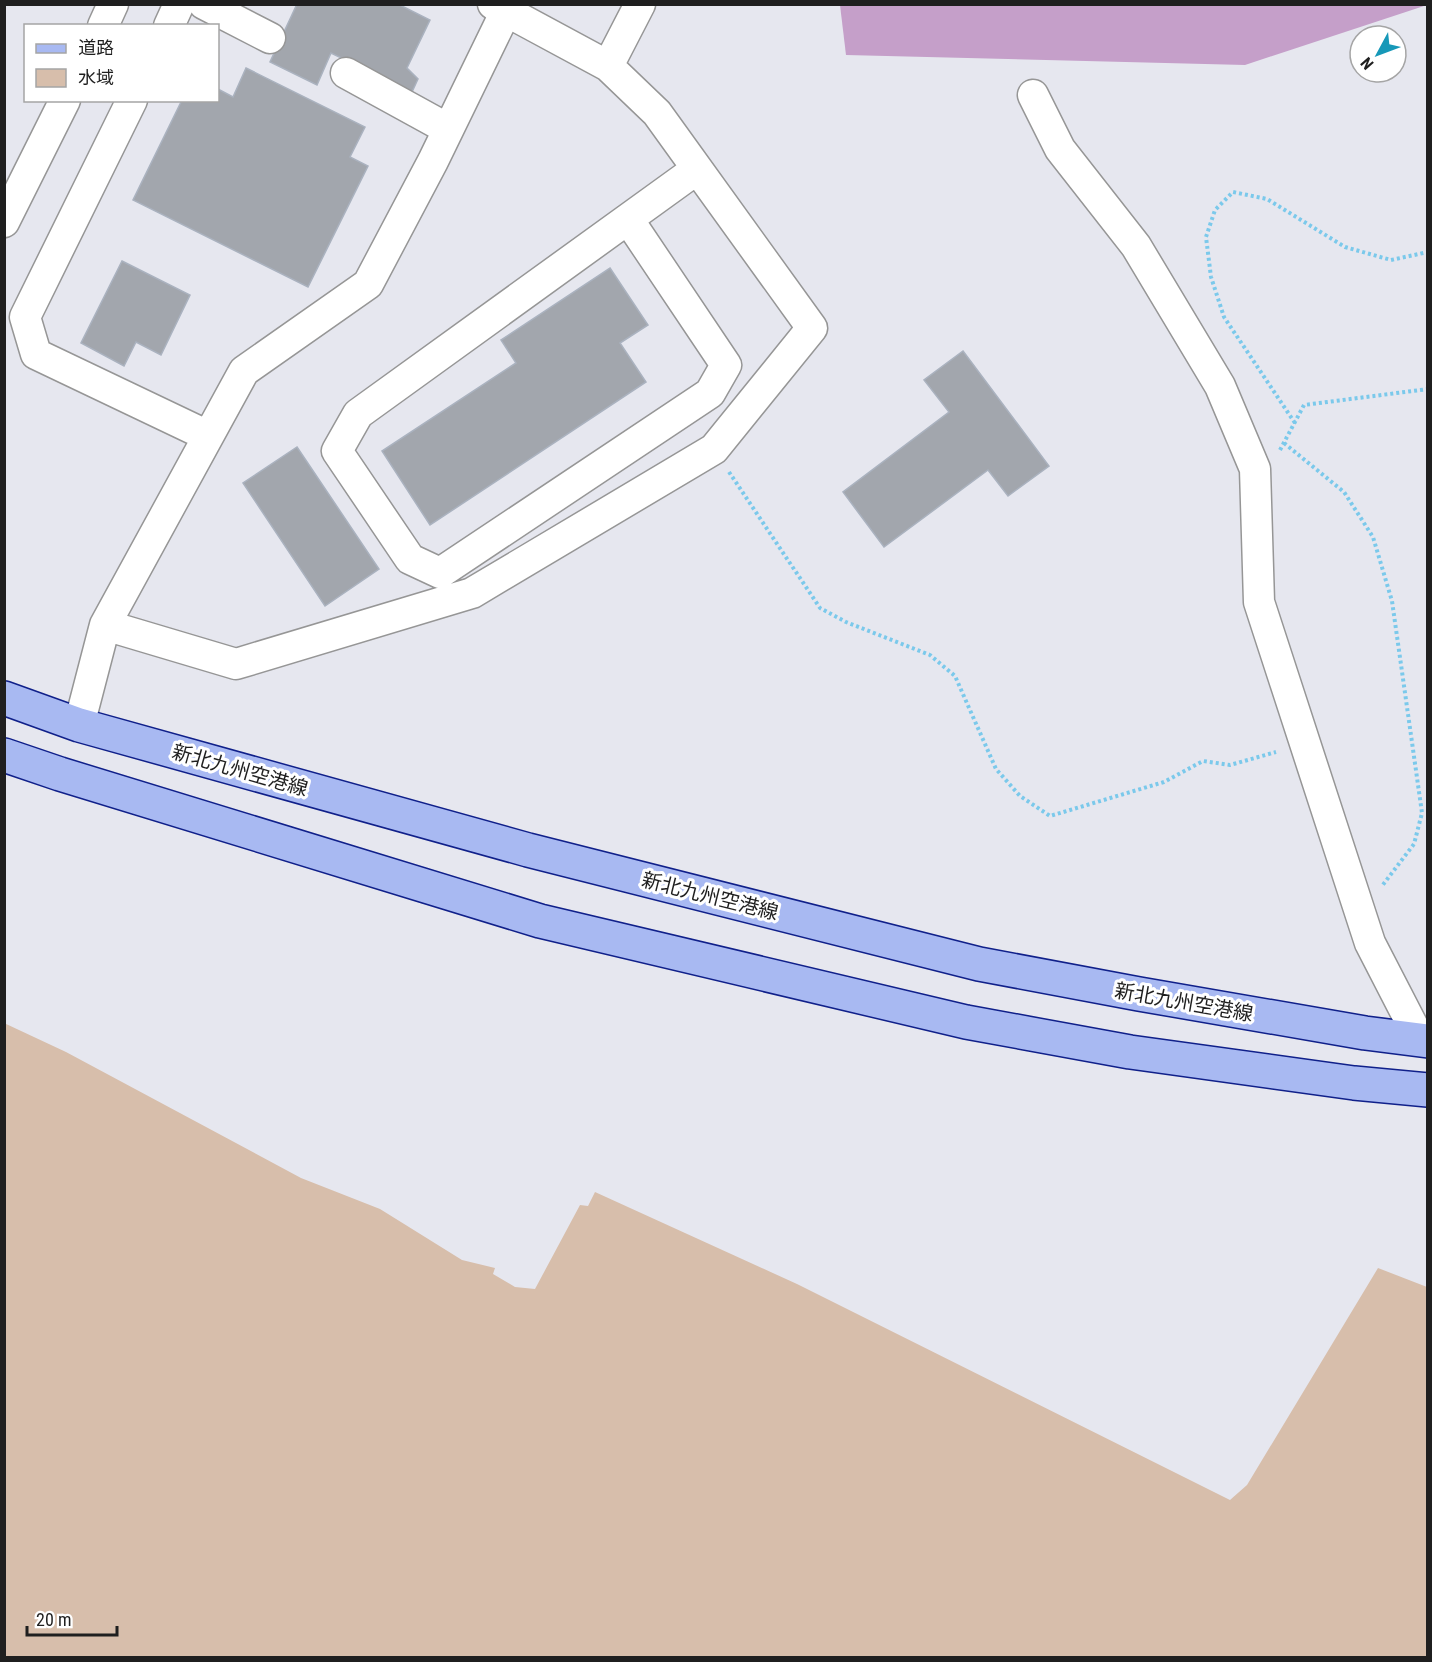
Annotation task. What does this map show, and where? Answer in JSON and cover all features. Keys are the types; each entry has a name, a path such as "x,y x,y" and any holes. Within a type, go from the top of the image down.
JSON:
{"main road":[{"name":"新北九州空港線","path":"4,698 80,725 528,850 979,964 1365,1033 1424,1040"},
{"path":"4,755 540,921 966,1022 1130,1052 1354,1083 1428,1090"}],"street":[{"path":"104,24 113,4"},
{"path":"170,24 179,4"},
{"path":"204,4 270,38"},
{"path":"608,66 640,4"},
{"path":"80,725 105,625 244,371 368,284 448,129 500,8 608,66 657,113 812,328 714,449 472,592 236,664 105,625"},
{"path":"346,73 448,129"},
{"path":"1033,95 1060,149 1136,246 1220,386 1255,469 1259,602 1368,935 1424,1040"},
{"path":"4,222 64,102"},
{"path":"131,102 24,317 36,354 208,436"},
{"path":"628,219 726,365 710,393 440,573 410,559 337,451 358,414 697,169"}],"path":[{"path":"1295,423 1224,317 1211,277 1206,237 1215,210 1233,192 1267,199 1345,247 1391,260 1428,252"},
{"path":"1279,452 1304,405 1428,389"},
{"path":"1284,443 1344,492 1372,537 1392,601 1422,813 1414,844 1383,884 1368,935"},
{"path":"714,449 820,608 846,622 930,655 955,676 996,769 1020,796 1050,816 1164,782 1203,761 1230,765 1306,744"}],"shaded area":[{"path":"840,4 1427,5 1369,24 1348,24 1348,31 1245,65 846,55"}],"water":[{"path":"4,1023 66,1052 301,1178 380,1209 462,1260 495,1268 493,1274 515,1287 535,1289 580,1205 588,1206 595,1192 797,1284 1230,1500 1247,1485 1378,1268 1427,1287 1427,1657 5,1657"}],"building":[{"path":"297,4 398,4 430,20 407,68 418,79 412,92 331,53 317,85 270,62"},
{"path":"246,68 365,127 350,157 368,166 308,287 133,200 181,102 219,102 219,90 233,97"},
{"path":"122,261 190,295 161,355 136,342 124,366 81,343"},
{"path":"610,268 648,325 620,343 646,382 430,525 382,451 516,363 501,340"},
{"path":"963,351 1049,466 1008,496 988,470 884,547 843,492 949,412 924,380"},
{"path":"297,447 379,569 325,606 243,483"}]}
